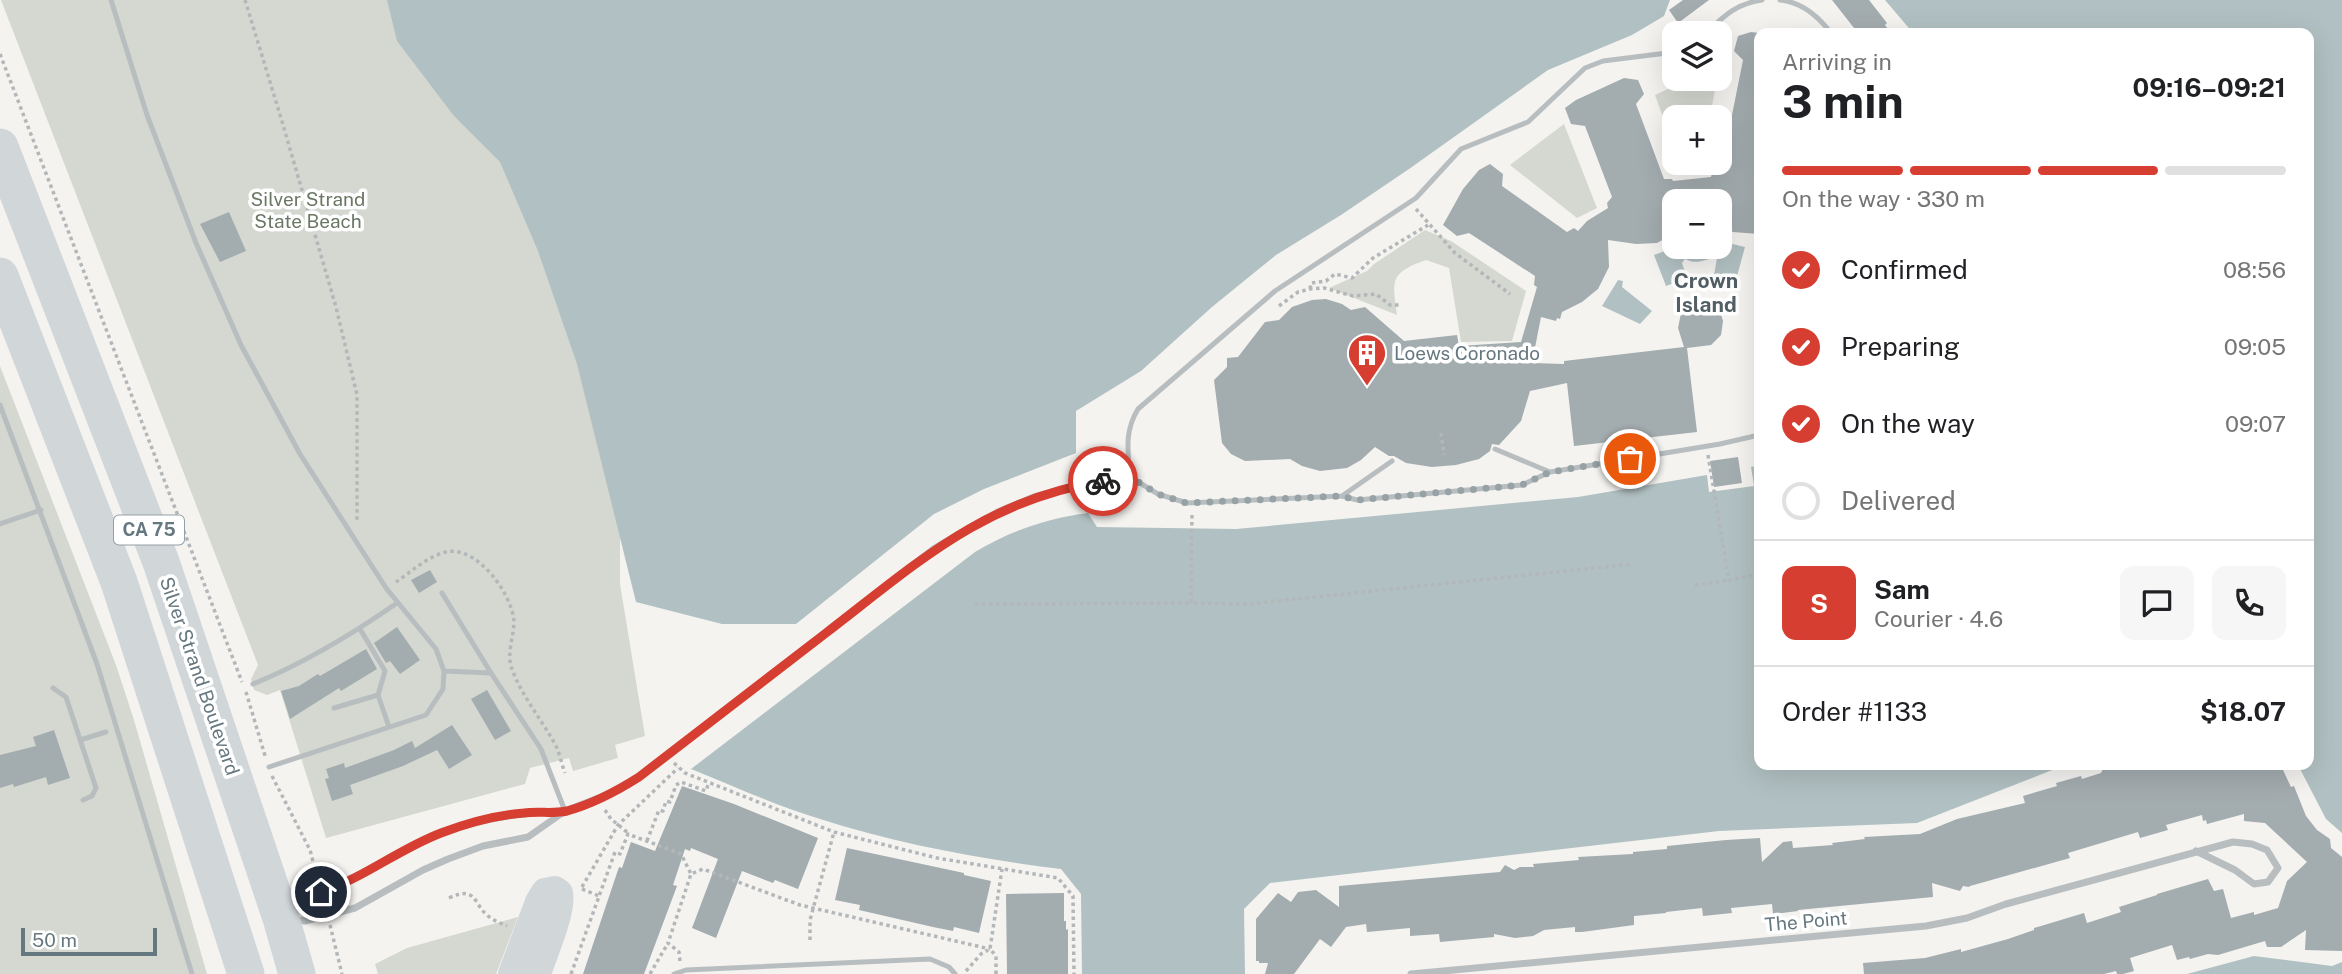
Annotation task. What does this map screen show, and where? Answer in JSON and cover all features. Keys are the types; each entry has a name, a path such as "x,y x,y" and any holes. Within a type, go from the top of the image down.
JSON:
{"highway":[{"name":"Silver Strand Boulevard","path":"0,147 161,562 281,918 297,974"},
{"name":"CA 75","path":"0,276 119,582 246,974"},
{"path":"72,462 118,530 202,761 235,871 245,891 259,908 281,918 267,952 268,974"}],"street":[{"path":"281,918 305,921 355,908 423,870 483,846 528,837 565,811 619,790 935,548 998,512 1034,497 1082,484 1130,477"},
{"path":"281,918 303,901 355,879 409,847 442,832 496,817 565,811"},
{"name":"The Point","path":"1411,974 1926,926 1967,918 2006,904 2196,851 2233,842 2252,844 2267,850 2278,868 2268,882 2253,884 2235,870 2196,851"},
{"path":"512,974 539,902 545,892 555,890 560,899 551,972"}],"lane":[{"path":"111,0 157,141 196,243 241,345 300,454 386,589 436,649 444,671 443,689 426,715 269,767"},
{"path":"1717,21 1732,10 1762,0"},
{"path":"1780,0 1790,1 1818,16 1827,28"},
{"path":"1662,54 1603,61 1585,68 1528,122 1461,149 1410,202 1275,291 1138,409 1130,422 1127,437 1130,477 1158,494 1186,503 1342,496 1357,500 1522,485 1550,472 1754,436"},
{"path":"0,405 97,664 192,974"},
{"path":"1495,449 1550,472"},
{"path":"1342,496 1392,461"},
{"path":"0,524 41,510"},
{"path":"442,593 541,749 565,811"},
{"path":"253,684 289,670 360,629 397,603"},
{"path":"360,629 385,671 378,695 389,727"},
{"path":"444,671 491,673"},
{"path":"53,688 66,697 96,788 92,796 83,800"},
{"path":"334,708 378,695"},
{"path":"80,740 106,732"},
{"path":"674,974 682,971 930,959 949,967 955,974"}],"path":[{"path":"245,0 332,295 357,396 356,543"},
{"path":"0,54 222,625 251,705 269,767 310,850 321,892"},
{"path":"1410,202 1455,253 1510,294"},
{"path":"1310,289 1311,283 1326,281 1335,274 1352,278 1373,258 1428,225"},
{"path":"1279,306 1298,292 1324,288 1353,296 1376,294 1390,305 1401,305"},
{"path":"1441,433 1444,455"},
{"path":"1706,446 1729,580"},
{"path":"1191,603 1192,515"},
{"path":"386,589 434,556 456,551 467,554 497,580 513,614 510,665 516,680 558,750 566,779"},
{"path":"975,604 1248,604 1633,564"},
{"path":"1695,586 1754,575"},
{"path":"599,896 581,889 618,825 678,768"},
{"path":"685,773 834,832 937,858 1058,878 1073,896 1074,974"},
{"path":"647,841 659,810 663,811 666,801 670,802 677,785 681,782 706,791 709,782"},
{"path":"605,810 611,820 628,834 681,854 691,874 668,943 650,974"},
{"path":"810,940 810,920 834,832"},
{"path":"551,972 571,974 615,852 620,854 628,834"},
{"path":"691,874 702,869 800,905 990,949 996,956 996,974"},
{"path":"990,949 1002,869"},
{"path":"449,898 458,894 471,895 479,901 484,913 515,929"},
{"path":"328,916 342,974"},
{"path":"668,943 679,953 682,971"},
{"path":"964,974 981,954 990,949"}],"green space":[{"name":"Silver Strand State Beach","path":"1,0 421,0 465,61 620,460 620,584 645,736 615,745 618,758 573,771 569,758 530,768 525,784 326,838 280,690 267,695 254,690 251,679 258,665"},
{"path":"1664,91 1715,91 1712,105 1662,105 1662,115 1655,95"},
{"path":"1564,124 1597,208 1577,218 1510,165"},
{"path":"1425,230 1451,241 1526,291 1512,341 1461,342 1449,268 1426,260 1406,269 1396,279 1394,293 1397,315 1329,288 1367,271"},
{"path":"0,366 116,665 207,974 0,974"},
{"path":"518,917 496,974 378,974 375,964 407,948"}],"shaded area":[{"path":"387,0 1670,0 1664,16 1632,35 1548,70 1409,169 1276,255 1212,307 1141,371 1076,411 1076,453 984,489 934,514 796,624 722,624 636,602 577,364 538,251 500,162 454,116 397,41"},
{"path":"1885,0 2342,0 2342,833 2326,819 2301,770 2314,770 2314,28 1909,28"},
{"path":"1732,244 1745,247 1736,280 1714,275 1717,259 1732,259"},
{"path":"1662,252 1662,259 1685,259 1682,263 1687,278 1666,286 1654,255"},
{"path":"1685,259 1712,259 1698,262"},
{"path":"1618,280 1623,281 1622,287 1652,311 1640,324 1602,306"},
{"path":"1707,475 1709,492 1754,486 1754,770 2052,770 1917,823 1719,831 1270,883 1244,909 1245,974 1082,974 1081,894 1061,869 939,850 879,836 787,808 691,769 975,552 1016,532 1058,518 1088,513 1097,527 1236,529 1578,497"},
{"path":"2254,956 2332,966 2342,962 2342,974 2187,974"}],"building":[{"path":"1683,0 1709,0 1681,21 1677,21 1669,10"},
{"path":"1832,0 1869,0 1887,23 1887,28 1854,28"},
{"path":"1754,32 1754,234 1732,232 1732,189 1662,189 1662,240 1636,244 1608,240 1609,267 1598,289 1582,302 1562,312 1560,319 1557,318 1556,321 1541,317 1532,363 1564,364 1564,361 1684,347 1678,328 1681,313 1694,303 1709,304 1721,314 1721,335 1711,345 1687,348 1697,432 1574,446 1567,383 1530,391 1521,421 1499,445 1492,444 1490,451 1479,459 1456,465 1432,467 1406,463 1375,447 1347,468 1320,471 1290,459 1245,461 1231,454 1222,443 1214,380 1227,367 1227,358 1238,357 1265,322 1279,320 1292,307 1312,300 1326,299 1351,310 1365,307 1404,341 1457,335 1459,346 1521,342 1537,287 1534,285 1535,276 1469,233 1457,236 1443,225 1463,189 1479,170 1490,164 1503,174 1502,186 1567,232 1574,228 1578,231 1587,221 1608,208 1607,203 1612,197 1585,126 1571,124 1565,108 1576,100 1624,78 1638,80 1644,94 1636,104 1664,179 1673,181 1732,175 1732,115 1743,60 1734,51 1738,36"},
{"path":"229,212 246,251 220,262 200,224"},
{"path":"1738,457 1742,483 1714,487 1710,461"},
{"path":"430,570 437,582 419,593 411,580"},
{"path":"397,627 420,660 400,674 390,661 386,663 374,643"},
{"path":"366,649 377,669 341,691 339,688 290,719 281,691 299,686 318,674 320,676"},
{"path":"487,690 511,731 495,740 471,699"},
{"path":"452,725 472,755 449,769 437,750 403,766 350,785 353,794 332,801 325,779 329,778 326,769 344,763 345,768 412,741 415,748"},
{"path":"54,730 70,778 48,785 46,777 14,787 13,784 0,788 0,755 36,746 33,737"},
{"path":"2102,770 2283,770 2291,787 2294,786 2306,816 2317,830 2330,839 2331,848 2342,857 2342,951 2305,950 2306,930 2281,947 2267,947 2265,941 2218,955 2208,954 2190,959 2177,960 2172,945 2130,958 2134,971 2123,974 2117,974 2116,971 2104,974 1864,974 1863,963 1925,958 1961,949 1961,952 2084,913 2087,923 2121,912 2119,907 2208,879 2214,891 2223,889 2231,918 2278,908 2287,881 2307,862 2265,823 2244,821 2244,814 2207,824 2202,815 2166,825 2168,830 2140,838 2138,832 2068,853 2070,858 1969,887 1963,886 1960,891 1932,883 1933,897 1773,914 1772,904 1731,908 1732,913 1703,916 1702,908 1634,916 1634,925 1582,932 1575,932 1575,927 1544,930 1533,936 1515,938 1494,934 1494,937 1440,942 1439,934 1410,936 1410,928 1367,932 1366,924 1346,927 1331,947 1320,939 1294,974 1265,974 1268,963 1256,961 1256,919 1278,893 1291,902 1298,892 1316,890 1339,907 1339,886 1500,872 1505,865 1514,870 1534,867 1533,864 1579,860 1578,857 1633,854 1667,849 1667,846 1726,840 1760,838 1762,862 1783,842 1792,841 1793,848 1833,845 1832,843 1865,839 1864,837 1920,834 1957,819 2025,803 2023,796 2057,786 2056,783 2101,773"},
{"path":"682,786 818,838 798,889 742,871 716,938 692,928 718,859 691,848 690,851 685,849 673,885 677,886 644,974 583,974 619,867 622,868 631,842 655,851"},
{"path":"847,848 991,881 979,933 954,927 953,931 933,927 859,910 860,905 835,900"},
{"path":"1064,893 1064,921 1066,930 1068,929 1068,974 1007,974 1006,894"}],"way so far":[{"path":"1103,481 1130,477 1158,494 1186,503 1342,496 1357,500 1522,485 1550,472 1630,459"}],"place":[{"name":"Loews Coronado","path":"1367,387"}],"district":[{"name":"Crown Island","path":"1706,293"}],"route":[{"path":"321,892 355,879 409,847 442,832 496,817 565,811 619,790 935,548 998,512 1034,497 1103,481"}]}
